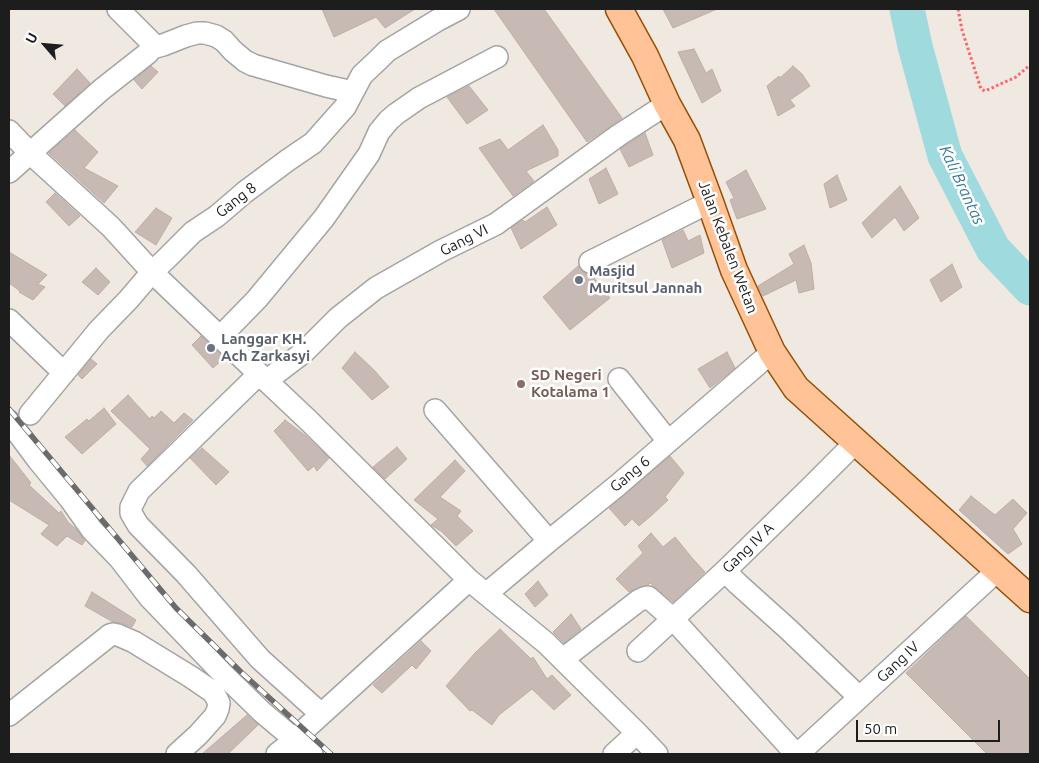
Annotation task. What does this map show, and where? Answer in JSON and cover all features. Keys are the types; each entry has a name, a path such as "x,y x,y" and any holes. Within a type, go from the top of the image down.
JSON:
{"main road":[{"name":"Jalan Kebalen Wetan","path":"619,9 687,140 734,270 772,352 796,388 1030,599"}],"street":[{"path":"118,9 151,42 152,48"},
{"name":"Gang 8","path":"30,414 99,330 152,272 193,232 313,143 345,107 362,75 388,51 458,9"},
{"path":"9,172 101,90 152,48 163,46 197,33 211,34 224,41 233,51 253,65 353,92"},
{"path":"220,338 257,299 324,218 369,154 379,132 389,120 419,98 498,57"},
{"name":"Gang VI","path":"322,714 260,659 186,574 138,525 131,513 131,507 139,491 263,378 304,352 338,318 376,288 441,251 496,224 613,139 667,104"},
{"path":"9,131 111,228 152,272 220,338 308,420 469,580 546,643 657,754"},
{"path":"590,262 710,202"},
{"path":"9,320 64,373"},
{"name":"Gang 6","path":"486,594 618,485 772,352"},
{"path":"620,379 668,441"},
{"path":"435,410 548,541"},
{"path":"11,430 70,499 92,530 120,559 150,598 262,712 299,735 312,754"},
{"name":"Gang IV A","path":"638,651 725,571 856,442"},
{"name":"Gang IV","path":"797,754 998,570"},
{"path":"725,571 859,697"},
{"path":"278,754 469,580"},
{"path":"563,659 644,598 648,597 673,619 797,754"},
{"path":"9,715 110,635 118,635 134,642 192,677 216,697 218,710 215,716 177,754"},
{"path":"614,754 637,733"}],"path":[{"path":"958,9 962,30 980,89 985,91 1016,77 1030,66"}],"building":[{"path":"322,9 415,9 385,28 376,17 334,37"},
{"path":"494,9 544,9 622,118 587,142"},
{"path":"663,9 717,9 673,28"},
{"path":"694,49 706,73 712,69 721,91 702,103 678,52"},
{"path":"151,66 158,72 142,89 134,80"},
{"path":"793,66 802,74 810,86 790,100 795,106 778,116 767,86 779,76 780,78"},
{"path":"77,69 90,83 65,106 53,94"},
{"path":"469,86 488,110 467,124 447,97"},
{"path":"543,125 558,150 558,156 526,171 534,181 513,196 479,148 500,139 508,150"},
{"path":"75,130 98,152 84,168 118,186 104,203 49,153"},
{"path":"645,133 653,155 629,167 620,149"},
{"path":"606,168 618,194 599,204 589,179"},
{"path":"746,170 766,209 737,219 730,200 734,198 726,182"},
{"path":"837,175 847,200 830,208 824,184"},
{"path":"900,186 919,218 904,231 895,217 872,238 862,223"},
{"path":"55,193 80,216 69,226 46,202"},
{"path":"547,207 557,225 521,249 511,228 523,220 525,222"},
{"path":"156,208 172,218 156,245 135,232"},
{"path":"683,230 688,241 700,235 704,253 672,268 662,240"},
{"path":"804,245 811,263 814,289 799,293 796,280 763,296 758,286 794,264 789,254"},
{"path":"9,252 47,275 38,284 45,287 33,300 19,292 9,283"},
{"path":"952,264 962,287 941,302 930,280"},
{"name":"Masjid Muritsul Jannah","path":"578,266 583,272 591,274 610,298 570,330 543,297"},
{"path":"96,268 110,282 98,295 82,282"},
{"path":"201,336 224,358 213,368 192,345"},
{"path":"355,352 389,387 372,400 342,368"},
{"path":"727,352 735,368 710,388 698,369"},
{"path":"91,359 97,364 82,379 78,375"},
{"path":"128,395 150,419 152,416 154,418 161,411 174,423 184,413 193,420 147,466 141,459 150,449 111,411"},
{"path":"104,408 116,424 82,454 65,437"},
{"path":"285,420 306,436 329,458 317,471 314,466 308,471 274,431"},
{"path":"397,447 407,459 385,479 373,467"},
{"path":"202,448 229,472 216,485 190,458"},
{"path":"9,455 31,483 29,485 59,513 61,511 68,522 77,530 85,541 82,545 67,536 57,546 41,534 49,525 9,500"},
{"path":"670,456 684,473 665,497 668,500 639,526 632,519 625,526 609,508"},
{"path":"455,460 465,471 440,497 461,511 457,516 473,531 456,546 441,531 431,525 438,519 414,500"},
{"path":"971,496 995,515 1013,499 1027,513 1013,529 1022,544 1008,554 959,510"},
{"path":"651,533 663,547 675,537 705,572 673,602 650,583 629,592 616,579 643,553 638,546"},
{"path":"538,581 548,595 535,607 525,594"},
{"path":"92,592 136,620 132,627 113,622 85,606"},
{"path":"571,614 581,629 564,643 553,632"},
{"path":"966,616 1030,679 1030,754 987,754 906,673"},
{"path":"500,629 531,659 533,657 547,679 552,675 571,695 554,710 532,689 499,715 492,725 472,710 470,711 446,686 475,653"},
{"path":"421,641 431,651 416,669 412,665 382,693 373,685"},
{"path":"247,715 258,725 228,754 202,754"}],"waterway":[{"name":"Kali Brantas","path":"907,9 915,46 945,156 993,249 1030,288"}],"railway":[{"path":"9,409 176,608 241,672 331,754"}],"place":[{"name":"Masjid Muritsul Jannah","path":"579,280"},
{"name":"Langgar KH. Ach Zarkasyi","path":"211,348"},
{"name":"SD Negeri Kotalama 1","path":"521,384"}]}
